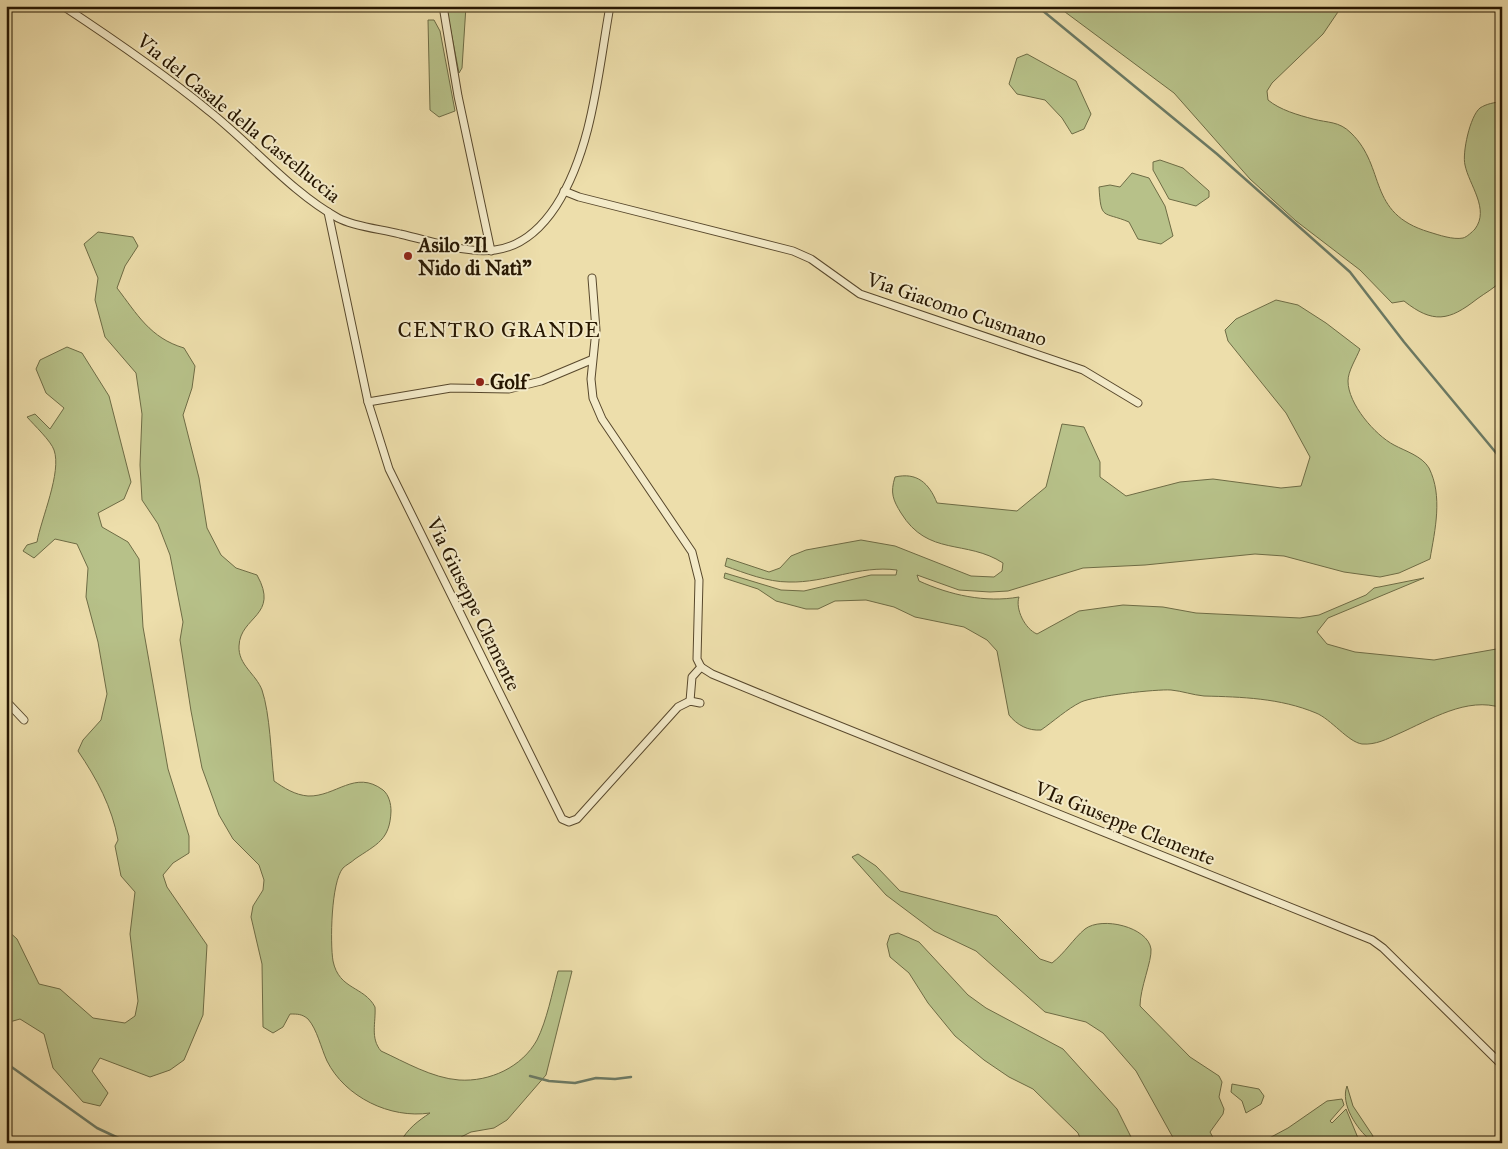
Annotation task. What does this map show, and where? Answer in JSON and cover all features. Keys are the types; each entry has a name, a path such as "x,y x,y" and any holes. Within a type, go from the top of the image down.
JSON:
{"street":[{"name":"Via del Casale della Castelluccia","path":"63,6 131,50 202,105 319,207 341,220 483,253 519,243 533,233 556,206 564,191 586,134 610,6"},
{"path":"443,6 458,96 491,251"},
{"name":"Via Giacomo Cusmano","path":"564,191 579,197 793,250 811,259 860,294 1083,370 1138,403"},
{"name":"Via Giuseppe Clemente","path":"328,212 368,402 389,470 564,821 572,822 577,819 678,707 690,701"},
{"path":"592,278 596,330 591,360 592,391 598,412 683,538 697,567 698,659 701,667 692,677 690,701 700,703"},
{"path":"368,402 451,388 509,389 541,381 591,360"},
{"name":"VIa Giuseppe Clemente","path":"701,667 712,674 780,702 1372,940 1383,948 1502,1065"},
{"path":"6,701 24,720"}],"green space":[{"path":"446,6 466,6 462,68 459,73"},
{"path":"1057,6 1342,6 1323,34 1272,83 1267,91 1268,100 1289,112 1338,124 1347,129 1362,147 1370,161 1386,202 1395,213 1409,224 1446,237 1465,237 1475,229 1479,221 1480,213 1477,197 1465,165 1466,144 1470,126 1476,112 1485,105 1502,102 1502,280 1458,312 1441,317 1424,313 1404,301 1392,303 1360,270 1296,221 1250,179 1174,93"},
{"path":"428,20 434,20 440,31 455,111 439,117 430,110"},
{"path":"1027,54 1076,81 1091,114 1084,129 1072,134 1062,118 1045,100 1017,94 1009,84 1017,58"},
{"path":"1160,160 1183,168 1209,191 1209,197 1196,206 1169,199 1153,170 1153,162"},
{"path":"1132,173 1149,178 1165,206 1173,236 1161,244 1138,239 1129,222 1109,215 1103,210 1099,187 1110,185 1120,187"},
{"path":"98,232 133,237 138,246 125,266 117,288 145,324 162,338 184,348 195,366 192,388 183,415 199,478 207,528 221,555 236,568 257,575 263,589 264,599 262,608 245,628 241,636 239,653 244,664 259,684 265,700 269,722 274,781 294,793 308,796 328,793 354,783 363,782 373,784 387,794 391,808 388,829 376,845 344,867 339,875 334,899 332,927 332,952 336,970 346,983 365,995 375,1007 375,1036 381,1051 419,1069 449,1079 471,1080 504,1071 523,1058 537,1040 544,1024 558,971 572,971 546,1075 507,1120 494,1128 471,1132 461,1137 458,1143 400,1143 409,1129 430,1113 415,1114 385,1109 357,1095 335,1074 327,1061 314,1028 304,1016 290,1014 283,1027 273,1033 263,1027 262,964 251,917 253,906 263,890 264,880 259,865 233,839 219,815 202,768 180,640 183,622 170,555 158,524 142,500 140,465 142,414 136,373 105,337 95,300 98,278 84,244"},
{"path":"1276,300 1298,305 1326,323 1360,349 1348,377 1349,390 1358,409 1379,434 1394,445 1422,460 1429,468 1433,479 1436,490 1437,513 1430,559 1399,573 1380,577 1344,572 1284,556 1255,554 1145,565 1083,568 1008,591 959,590 917,575 919,581 955,594 993,599 1019,597 1018,607 1022,618 1029,628 1037,634 1079,611 1123,605 1163,607 1196,613 1300,618 1319,615 1366,595 1374,588 1424,578 1328,618 1317,632 1327,644 1355,652 1434,660 1502,648 1502,708 1489,705 1462,707 1436,716 1390,738 1372,744 1362,744 1351,739 1322,716 1289,704 1261,699 1204,696 1163,690 1125,693 1081,702 1041,730 1032,729 1019,724 1009,715 997,651 987,640 964,627 915,617 894,607 866,600 835,601 818,609 806,609 776,601 758,589 724,578 725,573 781,590 804,591 871,575 896,575 897,570 883,569 803,582 781,582 756,577 725,566 727,558 769,572 780,568 791,556 806,550 861,540 895,546 971,576 994,577 1002,571 1003,563 975,551 935,542 923,536 912,527 894,500 893,488 895,477 910,476 921,481 930,490 937,503 1017,511 1046,487 1062,424 1084,427 1100,462 1100,477 1126,496 1180,482 1213,479 1281,488 1301,486 1310,457 1286,413 1228,341 1225,330 1236,319"},
{"path":"67,347 82,353 109,396 131,482 124,499 98,513 102,527 128,542 139,559 143,627 168,769 189,836 189,853 173,863 163,875 167,887 207,945 203,1015 184,1060 170,1070 150,1077 100,1058 92,1071 108,1093 100,1106 83,1102 53,1068 44,1034 20,1019 6,1023 6,929 17,939 39,984 60,989 93,1018 125,1023 135,1016 138,1001 130,934 135,892 121,876 115,846 118,840 108,805 78,751 83,740 101,720 107,694 98,642 86,597 88,568 77,544 55,539 34,558 23,551 27,545 37,542 53,483 56,459 50,442 27,417 35,414 50,429 64,408 46,393 36,369 40,360"},
{"path":"858,854 876,866 900,891 997,916 1040,959 1052,963 1085,929 1093,925 1113,924 1123,926 1142,935 1148,941 1151,954 1140,1006 1190,1057 1219,1076 1222,1082 1219,1097 1224,1109 1223,1114 1210,1132 1216,1143 1176,1143 1136,1071 1103,1033 1086,1022 1045,1012 976,951 934,931 886,895 852,857"},
{"path":"898,933 919,942 968,995 986,1008 1063,1049 1117,1109 1134,1143 1082,1143 1078,1133 1033,1089 1009,1077 984,1060 955,1036 928,1003 909,973 890,957 887,944 890,935"},
{"path":"1232,1084 1259,1089 1264,1096 1261,1104 1246,1113 1242,1101 1231,1092"},
{"path":"1347,1086 1353,1106 1373,1136 1370,1140 1351,1116 1345,1093"},
{"path":"1342,1099 1344,1105 1330,1121 1332,1123 1346,1109 1358,1138 1350,1143 1260,1143 1288,1128 1327,1101"}],"waterway":[{"path":"1037,6 1217,154 1350,272 1404,342 1502,460"},
{"path":"6,1063 97,1128 129,1143"},
{"path":"530,1076 549,1081 575,1083 596,1078 615,1079 631,1077"}],"place":[{"name":"Asilo \"Il Nido di Natì\"","path":"408,256"},
{"name":"Golf","path":"480,382"}],"district":[{"name":"CENTRO GRANDE","path":"499,330"}]}
